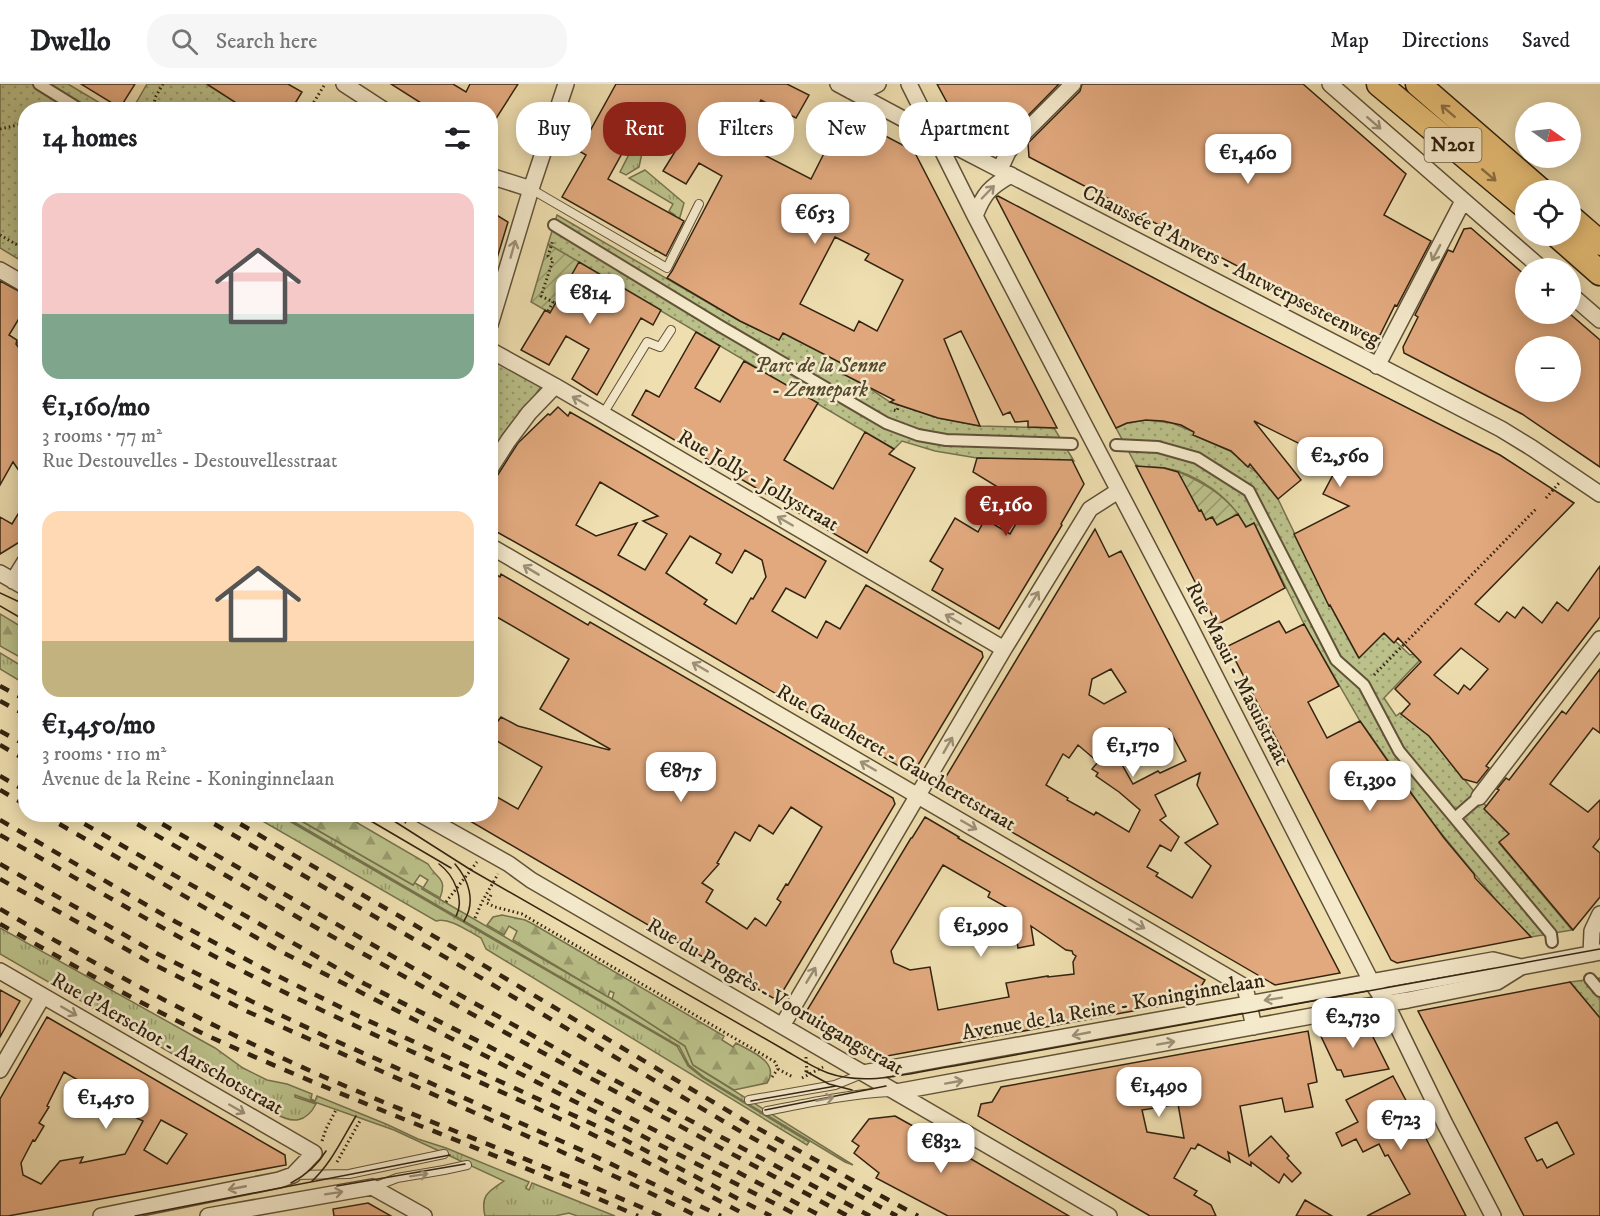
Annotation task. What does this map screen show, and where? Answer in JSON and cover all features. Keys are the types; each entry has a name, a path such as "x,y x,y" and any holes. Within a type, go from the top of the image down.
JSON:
{"main road":[{"name":"N201","path":"1379,84 1515,198"},
{"name":"N201","path":"1418,84 1528,180"},
{"path":"1581,227 1600,243"},
{"path":"1569,246 1600,273"}],"street":[{"path":"39,84 68,102"},
{"path":"344,84 372,102"},
{"path":"498,298 566,84"},
{"path":"845,87 872,87 878,84"},
{"name":"Rue Masui - Masuistraat","path":"909,84 919,102"},
{"path":"975,216 982,198 1005,172 1008,152 1073,84"},
{"path":"1330,84 1529,258"},
{"name":"Chaussée d'Anvers - Antwerpsesteenweg","path":"845,87 899,116"},
{"name":"Rue Masui - Masuistraat","path":"946,156 975,216 1193,632 1493,1216"},
{"name":"Chaussée d'Anvers - Antwerpsesteenweg","path":"974,156 1500,429 1600,494"},
{"path":"498,179 531,189"},
{"path":"1377,366 1463,201"},
{"path":"554,225 886,423 918,435 946,440 1072,444"},
{"path":"0,270 18,280"},
{"path":"1581,304 1600,320"},
{"name":"Rue Jolly - Jollystraat","path":"498,355 555,386 1004,649"},
{"path":"498,457 529,413 555,386"},
{"path":"1116,445 1158,447 1197,458 1249,491 1336,660 1364,685 1399,751 1551,934 1552,942"},
{"path":"782,1026 1004,649 1090,509 1118,491"},
{"name":"Rue Gaucheret - Gaucheretstraat","path":"498,551 1245,987 1254,1027"},
{"path":"1455,818 1479,797 1600,639"},
{"name":"Rue du Progrès - Vooruitgangstraat","path":"434,822 1109,1216"},
{"path":"1595,953 1592,931 1600,914"},
{"name":"Avenue de la Reine - Koninginnelaan","path":"863,1073 1248,1003 1497,982 1521,967 1595,953"},
{"name":"Avenue de la Reine - Koninginnelaan","path":"896,1092 1254,1027 1492,960 1521,967"},
{"name":"Rue d'Aerschot - Aarschotstraat","path":"0,971 318,1147"},
{"path":"1590,979 1600,991"},
{"path":"0,1070 43,996"},
{"path":"101,1216 279,1180 293,1175 318,1147"},
{"path":"208,1216 372,1187 424,1216"}],"lane":[{"path":"531,189 667,268 699,204"},
{"path":"603,414 647,342 660,347 671,330"},
{"name":"Avenue de la Reine - Koninginnelaan","path":"749,1100 835,1085 863,1073"},
{"name":"Avenue de la Reine - Koninginnelaan","path":"767,1112 844,1096 896,1092"},
{"path":"293,1175 349,1174 444,1154"},
{"path":"372,1187 397,1178 467,1165"}],"path":[{"path":"154,102 163,84"},
{"path":"314,102 325,84"},
{"path":"0,129 18,125"},
{"path":"0,235 18,245"},
{"path":"548,311 553,302 542,296 553,260 548,256 551,246"},
{"path":"894,410 897,411 899,405"},
{"path":"1364,685 1536,509"},
{"path":"446,902 485,851"},
{"path":"475,918 505,862"},
{"path":"487,903 491,895"},
{"path":"476,902 487,903 522,914 765,1056 774,1062 778,1069 793,1077"},
{"path":"772,1077 778,1069"},
{"path":"318,1147 336,1110"},
{"path":"335,1166 361,1119"}],"green space":[{"path":"0,84 68,84 98,102 18,102 18,259 0,248"},
{"path":"147,84 206,84 236,102 137,102"},
{"path":"628,156 641,156 639,167 626,175 620,172"},
{"path":"645,170 684,203 680,217 660,251 655,251 675,215 669,211 673,204 629,178"},
{"name":"Parc de la Senne - Zennepark","path":"557,215 738,320 779,340 783,333 847,366 843,374 890,402 938,418 980,426 1054,428 1074,461 977,458 935,451 902,441 894,449 548,244"},
{"path":"548,244 579,262 550,313 531,302"},
{"path":"498,355 543,384 498,447"},
{"path":"1146,420 1172,423 1194,432 1194,435 1230,451 1257,473 1278,499 1318,583 1358,657 1384,633 1410,655 1413,654 1420,660 1384,698 1396,716 1400,713 1429,736 1486,806 1485,809 1506,831 1515,829 1499,843 1572,930 1531,937 1496,900 1432,822 1360,721 1304,624 1254,523 1245,528 1223,497 1189,475 1165,468 1137,467 1116,428 1127,423"},
{"path":"1179,472 1212,489 1238,514 1219,541 1213,517 1206,520 1184,484 1175,489 1171,477"},
{"path":"0,614 18,625 18,656 0,646"},
{"path":"0,653 18,664 18,680 0,669"},
{"path":"264,822 291,822 677,1046 688,1066 703,1078 809,1142 807,1145 486,949 481,938 453,923 436,921"},
{"path":"294,822 303,822 413,885 415,883 612,999 685,1046 693,1065 853,1165 705,1078 689,1065 679,1046"},
{"path":"303,822 356,822 428,864 443,886 440,898 423,888 428,880 420,875 413,885"},
{"path":"502,915 533,924 724,1036 722,1040 733,1047 736,1043 756,1054 767,1063 770,1069 767,1083 734,1090 693,1065 685,1046 612,999 614,993 610,991 608,997 513,940 517,931 509,926 504,935 487,925 493,917"},
{"path":"0,928 215,1048 243,1068 267,1080 287,1084 312,1094 311,1099 315,1101 317,1096 418,1139 529,1182 526,1188 529,1190 532,1183 615,1216 577,1216 569,1213 555,1216 485,1216 484,1203 487,1194 504,1181 394,1130 295,1095 295,1097 316,1104 308,1115 298,1120 281,1117 275,1113 277,1108 268,1104 266,1108 0,954"},
{"path":"1600,978 1600,1018 1570,982"}],"building":[{"path":"81,84 135,84 124,102 110,102"},
{"path":"207,84 288,84 302,92 296,102 235,102"},
{"path":"391,84 453,84 466,92 470,84 518,84 498,115 498,102 419,102"},
{"path":"616,84 787,84 809,95 796,118 794,117 794,102 761,100 760,102 698,102 698,156 766,156 811,179 823,156 887,156 887,137 899,143 899,156 917,156 1057,428 1028,427 1028,421 1015,422 1010,412 1003,415 961,331 944,339 980,426 938,418 890,402 894,400 843,374 847,366 783,333 779,340 740,321 667,278 722,176 699,163 686,184 663,171 672,156 686,156 686,102 606,102","holes":["835,237 869,254 865,260 903,280 877,331 859,321 854,331 800,304"]},
{"path":"937,84 1059,84 1031,113 1031,102 947,102"},
{"path":"1082,84 1303,84 1406,174 1384,215 1431,241 1380,335 1373,337 1029,157 1031,156 1031,140 1080,91"},
{"path":"603,108 603,156 621,156 608,179 684,221 666,256 562,197 585,156 591,156 591,129"},
{"path":"998,196 1213,309 1500,455 1574,503 1475,604 1499,622 1507,612 1515,618 1523,607 1542,623 1557,602 1568,611 1600,566 1600,617 1486,766 1489,768 1477,783 1463,779 1429,736 1401,714 1410,704 1395,689 1421,662 1398,638 1394,643 1384,633 1359,658 1329,606 1294,534 1349,506 1323,494 1346,450 1332,460 1254,421 1301,480 1278,499 1250,464 1248,467 1231,451 1193,435 1194,432 1181,425 1146,420 1127,423 1116,428 996,197","holes":["1461,648 1488,669 1470,690 1464,685 1458,694 1434,675"]},
{"path":"498,216 508,222 498,255"},
{"path":"1471,228 1515,266 1515,324 1581,324 1600,340 1600,467 1522,414 1404,353 1403,347 1418,317 1415,315 1448,250 1453,252 1464,229"},
{"path":"579,262 661,310 653,325 641,318 597,395 572,379 589,349 566,336 549,365 521,350 545,310 550,313"},
{"path":"0,281 18,291 18,320 9,335 17,340 18,347 18,469 13,462 0,485"},
{"path":"696,332 720,346 695,388 720,402 744,361 818,403 784,460 833,489 865,432 894,449 889,454 915,468 867,553 632,415 646,390 659,397"},
{"path":"558,407 568,416 570,412 826,561 805,598 786,588 772,611 817,638 826,621 840,629 866,585 982,652 983,657 915,770 909,772 498,533 498,474 518,443 548,414 550,415","holes":["600,482 658,516 643,521 667,534 645,570 618,555 637,523 596,536 576,525","690,536 721,554 716,563 732,573 745,550 762,560 766,577 736,624 704,604 707,600 666,573"]},
{"path":"977,458 1072,460 1084,484 999,629 932,590 943,569 930,561 955,518 978,532 985,519 1010,534 1027,505 973,472"},
{"path":"1136,466 1164,468 1178,472 1206,520 1212,517 1217,525 1238,514 1246,527 1254,523 1285,588 1217,625"},
{"path":"18,514 18,543 0,554 0,517 12,524"},
{"path":"1095,529 1109,557 1121,551 1340,973 1275,985 943,792 941,785","holes":["1111,669 1126,692 1104,704 1089,695 1092,679","1169,729 1186,761 1160,773 1158,771 1133,784 1120,761 1141,750 1138,745","1078,745 1098,762 1092,769 1098,773 1096,776 1140,810 1129,832 1096,812 1094,815 1067,800 1068,798 1046,785 1063,754 1069,758","1200,773 1197,785 1218,824 1185,843 1211,866 1192,898 1156,876 1158,873 1147,867 1160,845 1171,851 1179,837 1160,820 1166,816 1155,795"]},
{"path":"501,574 588,625 590,622 893,798 895,804 780,996 773,998 472,822 498,822 498,798 518,809 542,767 498,742 498,721 501,717 518,726 610,749 540,709 569,659 498,618 498,576 500,577","holes":["791,807 822,827 788,885 786,884 777,899 781,902 766,926 755,918 747,929 706,902 713,890 702,883 719,864 717,863 735,832 750,841 759,825 773,834"]},
{"path":"1279,621 1286,633 1304,624 1339,686 1308,702 1327,738 1360,721 1475,878 1531,937 1397,963 1391,960 1228,646"},
{"path":"1600,669 1600,733 1593,728 1550,784 1588,812 1600,800 1600,838 1593,847 1600,853 1600,897 1573,930 1499,842 1509,834 1484,809 1506,778 1509,780 1562,711 1566,714"},
{"path":"925,817 1205,980 1193,1000 876,1058 809,1018 806,1012","holes":["943,865 990,892 988,897 1008,908 996,929 998,938 1017,941 1018,948 1034,945 1031,926 1066,950 1072,951 1076,956 1073,962 1074,974 1006,983 1009,997 938,1010 930,967 910,970 894,963 891,951"]},
{"path":"1570,982 1600,1018 1600,1216 1524,1216 1418,1011","holes":["1557,1122 1574,1154 1547,1168 1542,1159 1537,1161 1525,1138"]},
{"path":"0,990 20,1001 0,1037"},
{"path":"47,1017 285,1155 286,1165 0,1216 0,1099","holes":["64,1072 104,1095 101,1101 143,1121 125,1154 80,1163 83,1157 60,1161 41,1184 23,1175 21,1163 33,1140 35,1141 44,1126 39,1123 49,1107 47,1106","161,1120 187,1134 167,1164 144,1150"]},
{"path":"1361,1022 1367,1025 1389,1069 1344,1077 1341,1070 1337,1070 1318,1030"},
{"path":"1308,1031 1317,1082 1308,1084 1313,1107 1285,1112 1282,1098 1240,1106 1249,1156 1271,1136 1301,1173 1292,1182 1284,1174 1279,1183 1251,1162 1251,1166 1228,1152 1230,1162 1198,1144 1195,1149 1191,1148 1174,1178 1197,1191 1194,1195 1211,1205 1216,1216 1150,1216 978,1116 981,1104 992,1102 1001,1087","holes":["1178,1104 1184,1138 1147,1132 1142,1110"]},
{"path":"1393,1076 1466,1216 1367,1216 1410,1194 1388,1155 1385,1156 1379,1144 1363,1152 1356,1139 1342,1146 1336,1133 1358,1122 1346,1100"},
{"path":"895,1116 1069,1216 948,1216 876,1178 879,1173 854,1153 859,1146 852,1141 869,1119"},
{"path":"1305,1200 1332,1216 1296,1216"},
{"path":"368,1203 391,1216 334,1216 333,1209"}],"tram line":[{"path":"0,593 18,601"},
{"path":"0,606 18,616"},
{"path":"373,822 451,868"},
{"path":"396,822 471,870 805,1062 828,1073 859,1079 907,1075 1600,949"},
{"path":"439,864 449,874 457,888 459,902 456,916"},
{"path":"455,864 464,877 469,891 470,906 464,921"},
{"path":"805,1071 829,1084 852,1090"},
{"path":"751,1101 836,1086"},
{"path":"765,1110 886,1086"},
{"path":"311,1182 330,1159 356,1116"},
{"path":"291,1183 311,1170 326,1151"},
{"path":"135,1216 450,1155"},
{"path":"337,1186 465,1164"}],"railway":[{"path":"0,686 18,696"},
{"path":"0,701 18,711"},
{"path":"0,731 18,741"},
{"path":"0,745 18,755"},
{"path":"0,776 18,786"},
{"path":"0,790 18,800"},
{"path":"0,820 176,922 268,971 356,1015 612,1133 771,1216"},
{"path":"56,822 278,950 799,1216"},
{"path":"81,822 365,984 821,1216"},
{"path":"134,822 299,918 506,1033 848,1216"},
{"path":"159,822 584,1064 870,1216"},
{"path":"211,822 745,1134 897,1216"},
{"path":"237,822 750,1124 918,1216"},
{"path":"0,835 163,928 262,981 335,1017 582,1129 748,1216"},
{"path":"0,864 158,954 251,1001 588,1153 721,1216"},
{"path":"0,879 151,963 244,1010 547,1145 697,1216"},
{"path":"0,909 79,954 240,1038 364,1094 661,1216"},
{"path":"0,924 141,1002 228,1045 638,1216"}]}
